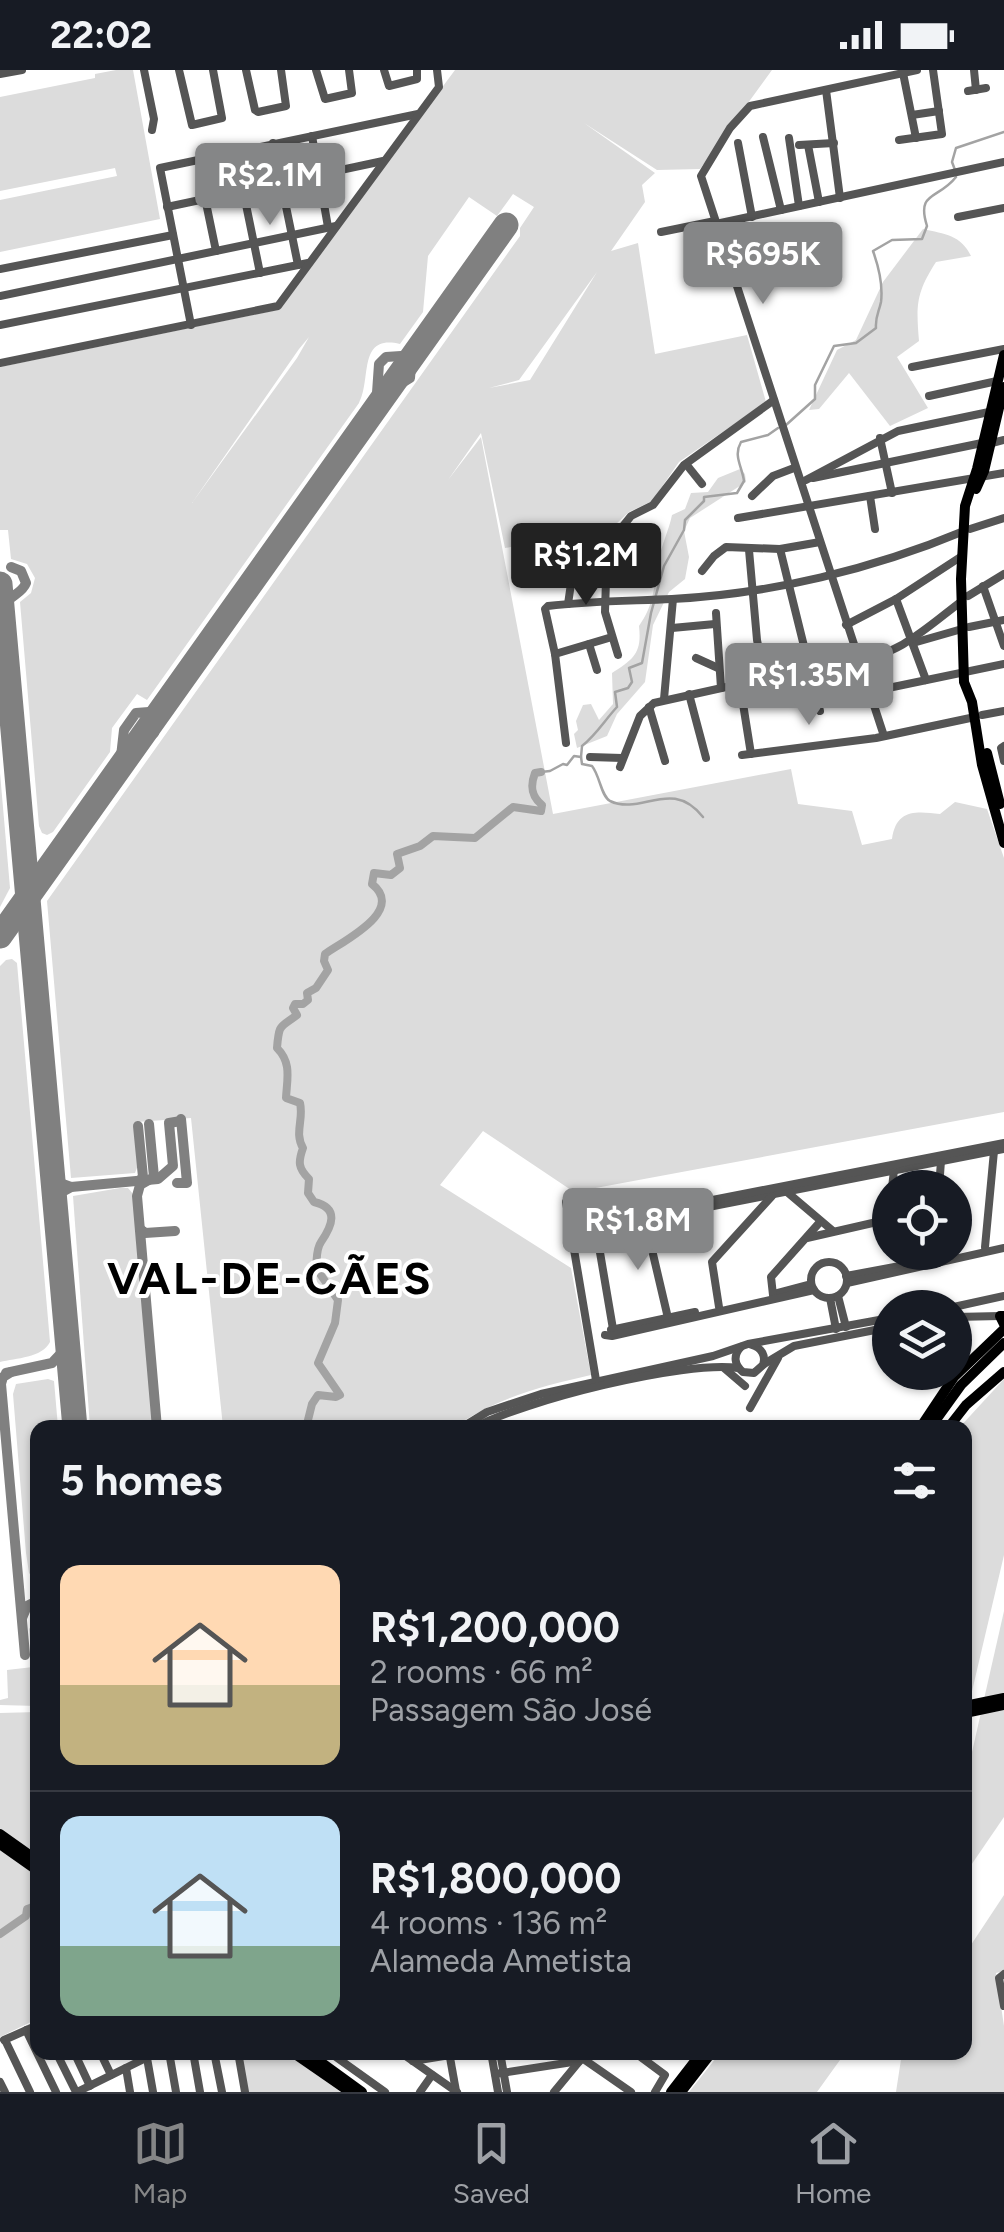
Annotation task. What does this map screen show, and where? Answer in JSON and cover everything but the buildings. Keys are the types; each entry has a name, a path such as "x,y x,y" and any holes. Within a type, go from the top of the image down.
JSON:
{"main road":[{"path":"965,598 962,556 978,478 993,442 1004,352"},
{"path":"967,530 966,672 1004,820"},
{"path":"978,716 982,765 1004,843"},
{"path":"925,1420 954,1377 1003,1327"},
{"path":"936,1420 1003,1327"},
{"path":"954,1420 1004,1372"},
{"path":"972,1708 1004,1702"},
{"path":"0,1834 30,1855"},
{"path":"0,1844 30,1865"},
{"path":"304,2060 350,2092"},
{"path":"318,2060 362,2092"},
{"path":"671,2092 696,2060"},
{"path":"681,2092 706,2060"}],"street":[{"path":"0,74 22,70"},
{"path":"144,70 154,119 152,130"},
{"path":"178,70 190,125 221,120 213,70"},
{"path":"246,70 256,112 284,107 280,70"},
{"path":"316,70 323,99 354,90 349,70"},
{"path":"384,70 389,86 415,80 418,73"},
{"path":"0,363 275,308 440,84 438,70"},
{"path":"884,736 701,176 742,112 750,106 917,70"},
{"path":"899,140 942,134 933,70"},
{"path":"974,70 977,90"},
{"path":"903,73 916,138"},
{"path":"826,90 840,198"},
{"path":"912,115 939,110"},
{"path":"191,325 161,168 418,114"},
{"path":"312,136 332,227"},
{"path":"763,137 781,210"},
{"path":"789,138 800,206"},
{"path":"738,142 752,216"},
{"path":"818,202 804,145 834,143"},
{"path":"273,144 298,265"},
{"path":"220,154 227,193"},
{"path":"167,207 384,161"},
{"path":"661,232 1004,162"},
{"path":"243,190 260,273"},
{"path":"205,198 216,251"},
{"path":"958,218 1004,208"},
{"path":"0,296 332,227"},
{"path":"0,268 173,235"},
{"path":"0,325 308,263"},
{"path":"912,367 1004,352"},
{"path":"929,396 1001,384"},
{"path":"618,654 605,612 609,542 626,522 650,508 686,464 774,400"},
{"path":"803,481 898,431 997,411"},
{"path":"880,438 892,493"},
{"path":"803,481 993,442"},
{"path":"686,464 702,484"},
{"path":"752,496 772,476 794,468"},
{"path":"738,518 1004,473"},
{"path":"870,496 875,529"},
{"path":"566,743 545,609 548,606 673,599 787,584 832,575 1004,518"},
{"path":"518,576 605,563 646,563 652,560 652,530"},
{"path":"702,571 723,549 780,550 820,542"},
{"path":"748,550 765,680"},
{"path":"780,550 819,706 868,690 1004,664"},
{"path":"846,625 896,599 962,556"},
{"path":"568,604 572,570"},
{"path":"913,641 965,598 1004,574"},
{"path":"983,586 1001,621 1004,646"},
{"path":"664,699 673,599"},
{"path":"896,599 926,680"},
{"path":"716,613 721,688"},
{"path":"590,757 621,763 640,716 664,699 875,657 913,641 1001,621"},
{"path":"672,628 715,624"},
{"path":"555,654 612,637"},
{"path":"589,644 597,670"},
{"path":"696,658 718,668"},
{"path":"740,685 746,754 884,736 1004,711"},
{"path":"689,694 706,758"},
{"path":"649,707 666,761"},
{"path":"1004,746 1004,761"},
{"path":"812,1287 612,1330 596,1226 1001,1147 985,1247"},
{"path":"894,1170 969,1152"},
{"path":"940,1170 941,1161"},
{"path":"650,1217 683,1214 793,1188"},
{"path":"793,1188 820,1222 834,1232"},
{"path":"719,1307 712,1262 772,1195"},
{"path":"738,1200 755,1214"},
{"path":"566,1202 594,1388"},
{"path":"652,1248 683,1214"},
{"path":"650,1217 652,1248 668,1318"},
{"path":"773,1295 771,1276 820,1222"},
{"path":"806,1238 872,1222"},
{"path":"972,1252 1004,1246"},
{"path":"972,1253 1004,1246"},
{"path":"812,1287 813,1272 822,1264 834,1264 846,1280"},
{"path":"841,1328 834,1297 846,1280 897,1270"},
{"path":"641,1326 812,1287 834,1297"},
{"path":"972,1303 1004,1296"},
{"path":"490,1420 509,1411 741,1347 872,1321"},
{"path":"972,1321 1003,1327"},
{"path":"866,1331 872,1328"},
{"path":"477,1420 510,1403 720,1366 750,1374 780,1354 814,1341 872,1330"},
{"path":"752,1345 761,1350 764,1364"},
{"path":"738,1368 735,1357 741,1347"},
{"path":"750,1408 780,1354"},
{"path":"720,1366 745,1386"},
{"path":"1004,1974 999,1978 1004,2005"},
{"path":"30,2029 2,2041 30,2092"},
{"path":"26,2030 30,2038"},
{"path":"41,2060 56,2092"},
{"path":"61,2060 82,2090"},
{"path":"76,2060 82,2090"},
{"path":"103,2060 108,2092"},
{"path":"128,2060 130,2092"},
{"path":"82,2090 142,2060"},
{"path":"152,2060 153,2092"},
{"path":"170,2060 176,2092"},
{"path":"195,2060 200,2092"},
{"path":"216,2060 222,2092"},
{"path":"239,2060 245,2092"},
{"path":"340,2060 384,2092"},
{"path":"345,2064 348,2060"},
{"path":"410,2060 457,2091"},
{"path":"413,2062 422,2060"},
{"path":"450,2060 457,2091"},
{"path":"495,2060 506,2092"},
{"path":"498,2092 500,2060"},
{"path":"499,2073 567,2060"},
{"path":"572,2092 557,2088 580,2060"},
{"path":"587,2060 631,2092"},
{"path":"645,2060 661,2071 664,2080 655,2092"},
{"path":"420,2092 432,2075"},
{"path":"0,2082 4,2092"}],"shaded area":[{"path":"133,70 160,219 0,252 0,200 117,176 115,168 0,191 0,97 95,78 95,74"},
{"path":"455,70 772,70 700,169 657,170 584,123 655,173 642,185 645,202 611,251 638,243 655,354 747,335 766,402 679,462 652,501 599,532 505,548 481,433 448,480 481,437 553,814 791,769 798,804 852,811 862,845 892,839 898,822 908,814 940,814 955,802 987,809 1004,858 1004,1112 574,1192 483,1131 440,1185 571,1268 591,1375 503,1401 466,1420 222,1420 191,1118 137,1122 140,1160 135,1173 71,1178 47,901 520,236 520,228 534,207 513,194 497,216 469,197 428,256 423,312 400,344 386,343 372,352 359,403 147,700 137,694 112,728 110,752 47,835 39,826 20,602 31,593 35,578 27,564 11,559 8,530 0,530 0,367 277,310","holes":["597,272 530,380 489,388 519,380","309,337 297,358 192,503"]},
{"path":"923,229 957,240 971,256 936,262 919,300 919,341 897,357 928,408 890,426 849,373 819,409 809,410 837,350 856,340 883,282"},
{"path":"740,469 746,482 690,518 684,531 689,557 685,579 669,592 653,625 645,682 617,714 607,736 577,748 574,734 583,705 591,704 599,720 613,704 612,673 638,649 639,626 651,603 672,515 685,509 691,493 708,492 718,478"},
{"path":"0,773 10,888 0,907"},
{"path":"12,959 17,963 50,1342 35,1354 0,1362 0,966"},
{"path":"120,1188 128,1188 133,1194 153,1420 89,1420 73,1196"},
{"path":"1004,1379 1004,1555 972,1691 972,1420 966,1420"},
{"path":"54,1381 57,1420 30,1420 30,1574 13,1394 16,1384"},
{"path":"1004,1611 1004,1817 972,1864 972,1752"},
{"path":"30,1667 30,1706 0,1705 0,1700 8,1698 7,1670"},
{"path":"30,1712 30,1852 0,1830 0,1713"},
{"path":"0,1848 30,1870 30,2022 0,2037"},
{"path":"1004,1895 1004,1971 996,1973 1004,2026 1004,2092 896,2092 901,2060 972,2060 972,1943"},
{"path":"241,2060 295,2060 341,2092 247,2092"},
{"path":"714,2060 840,2060 817,2092 689,2092"}],"waterway":[{"path":"955,170 952,162 956,148 1004,132"},
{"path":"786,425 815,399 815,385 834,346 856,343 876,328 881,289 873,251 892,240 922,239 927,226 927,201 956,177"},
{"path":"541,772 567,765 574,756 581,757 582,746 617,707 615,692 628,688 632,682 629,668 642,663 664,566 684,530 685,520 704,497 737,493 744,481 738,457 741,442 768,435 778,428"},
{"path":"581,757 582,764 592,766 610,801 634,804 668,798 691,805 703,817"},
{"path":"308,1420 318,1395 340,1395 318,1363 335,1323 338,1300 316,1268 318,1248 328,1230 331,1213 308,1193 309,1179 300,1165 301,1109 300,1103 286,1098 287,1065 277,1048 280,1030 297,1015 295,1004 308,1000 307,993 316,988 328,970 325,954 377,915 382,904 372,884 374,873 391,875 400,868 397,854 420,846 433,836 475,838 513,807 541,811 532,786 535,773 541,772"},
{"path":"0,1934 26,1916 30,1908"}],"taxiway":[{"path":"355,437 376,407 379,364 386,357 401,356 411,366 410,378 389,391 371,415"},
{"path":"3,611 26,583 21,571 11,567"},
{"path":"0,600 6,661 0,668"},
{"path":"0,685 8,696 12,726"},
{"path":"103,790 120,765 124,730 136,713 149,712 157,723 154,733 137,744 114,777"},
{"path":"177,1183 187,1183 181,1119"},
{"path":"56,1205 60,1193 71,1187 158,1179 173,1166 169,1123 181,1121"},
{"path":"149,1124 154,1177 140,1185 137,1196 156,1420"},
{"path":"138,1126 143,1177 139,1181"},
{"path":"52,1174 71,1187"},
{"path":"140,1229 145,1233 175,1231"},
{"path":"6,1373 52,1363 68,1346"},
{"path":"11,1372 1,1384 25,1655"},
{"path":"22,1618 30,1604"}],"runway":[{"path":"0,936 506,225"},
{"path":"0,584 74,1420"}],"district":[{"name":"VAL-DE-CÃES","path":"270,1278"}]}
